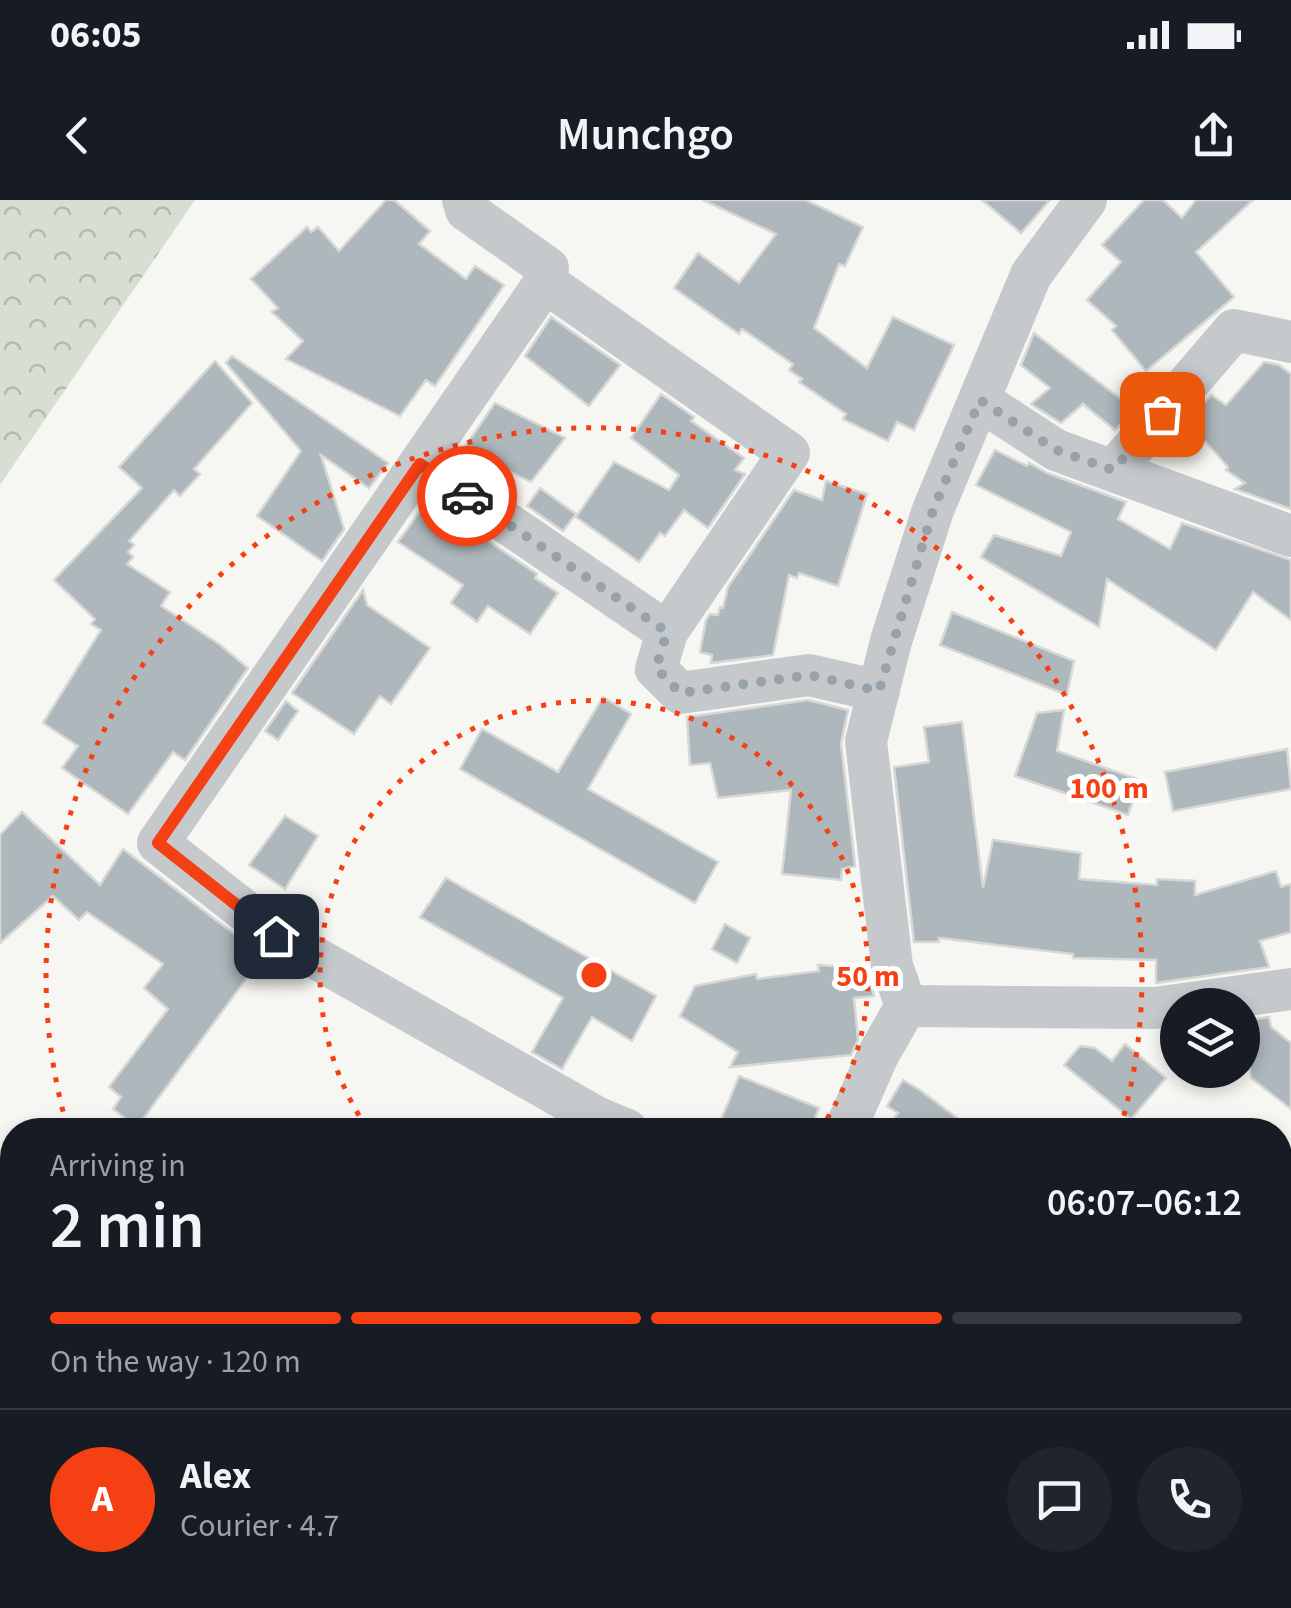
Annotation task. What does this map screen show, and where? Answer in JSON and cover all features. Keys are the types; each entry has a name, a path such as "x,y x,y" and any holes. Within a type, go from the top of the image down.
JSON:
{"street":[{"path":"463,200 466,210 548,268 545,282 158,843 276,936 598,1118"},
{"path":"851,1118 878,1055 906,1006 892,966 866,741 933,510 1031,276 1086,200"},
{"path":"545,282 790,453 667,632 656,668 680,693 809,675 879,691"},
{"path":"1113,470 1234,330 1291,342"},
{"path":"980,400 1056,450 1291,536"},
{"path":"420,464 667,632"},
{"path":"906,1006 1155,1008 1291,989"}],"green space":[{"path":"0,200 195,200 0,485"}],"building":[{"path":"386,200 394,200 430,231 419,244 466,279 475,266 504,285 435,386 426,380 400,416 286,359 303,341 272,312 278,308 251,279 307,227 311,232 318,227 339,251"},
{"path":"703,200 806,200 863,227 845,266 839,264 814,328 867,368 893,317 954,345 914,430 897,422 888,441 843,419 846,414 799,382 802,379 789,370 793,364 742,329 739,334 674,288 698,253 739,283 776,234"},
{"path":"982,200 1050,200 1021,233"},
{"path":"1144,200 1163,200 1182,218 1196,200 1253,200 1196,252 1234,297 1146,371 1112,330 1116,326 1087,300 1121,262 1102,245"},
{"path":"551,317 620,365 589,406 525,356"},
{"path":"1034,333 1134,409 1115,430 1083,404 1061,423 1031,404 1050,388 1021,365"},
{"path":"232,356 388,463 369,488 321,455 344,529 322,561 257,516 301,451 226,363"},
{"path":"215,361 252,403 194,469 200,474 180,496 174,490 129,541 134,545 128,552 133,557 127,564 170,592 161,606 248,668 185,760 173,752 128,814 62,768 78,746 43,723 101,630 91,624 95,619 54,580 142,488 119,467"},
{"path":"1264,362 1279,365 1291,374 1291,509 1235,489 1245,483 1226,470 1228,467 1188,422 1211,395 1226,405"},
{"path":"661,394 694,417 691,421 744,458 735,470 745,474 708,528 684,510 665,536 660,533 639,562 576,517 614,462 669,490 679,475 631,438"},
{"path":"495,403 565,438 531,482 464,448"},
{"path":"995,450 1027,466 1029,463 1126,502 1118,519 1170,549 1182,523 1291,560 1291,620 1253,592 1216,650 1107,579 1099,627 981,557 994,535 1061,556 1071,532 976,485"},
{"path":"826,481 867,494 838,586 799,573 797,578 789,575 773,655 711,663 712,655 700,652 706,620 723,608 728,587 794,490 822,500"},
{"path":"540,488 576,514 563,531 527,506"},
{"path":"428,500 537,574 535,578 558,593 530,634 488,606 477,622 451,603 463,585 398,542"},
{"path":"363,590 367,605 430,648 391,704 380,696 354,734 292,693"},
{"path":"952,612 1074,661 1067,695 940,645"},
{"path":"603,697 631,714 588,789 718,862 695,903 460,769 482,729 558,772"},
{"path":"808,700 848,710 841,744 855,866 842,869 841,880 782,874 791,790 718,798 710,763 690,765 687,717"},
{"path":"286,701 298,711 278,740 265,731"},
{"path":"1064,710 1057,751 1140,780 1128,815 1015,776 1037,713"},
{"path":"962,722 983,888 993,840 1081,853 1079,879 1157,885 1157,879 1195,881 1195,895 1276,871 1281,887 1291,884 1291,932 1260,941 1269,967 1156,983 1156,960 1073,958 1073,954 939,938 939,942 914,942 894,767 929,762 924,727"},
{"path":"1287,749 1291,789 1173,811 1165,772"},
{"path":"22,812 100,885 123,849 263,956 144,1118 125,1118 113,1109 121,1097 109,1087 168,1009 144,988 163,964 87,912 79,920 53,896 0,943 0,835"},
{"path":"285,816 318,836 285,889 249,865"},
{"path":"446,878 656,996 632,1041 592,1017 562,1069 532,1052 563,998 420,917"},
{"path":"725,924 750,938 737,963 712,949"},
{"path":"818,965 867,969 874,996 854,998 858,1040 851,1055 730,1067 738,1052 680,1016 695,986 756,974 757,979 819,971"},
{"path":"1269,1017 1271,1027 1291,1043 1291,1109 1260,1085 1260,1018"},
{"path":"1125,1044 1160,1073 1160,1085 1132,1118 1064,1065 1080,1046 1095,1048 1112,1061"},
{"path":"739,1076 819,1108 815,1118 722,1118"},
{"path":"903,1080 957,1118 894,1118 898,1113 887,1106"}],"way so far":[{"path":"467,496 667,632 656,668 680,693 809,675 879,691 933,510 980,400 1056,450 1113,470 1162,414"}],"route":[{"path":"276,936 158,843 420,464 467,496"}]}
